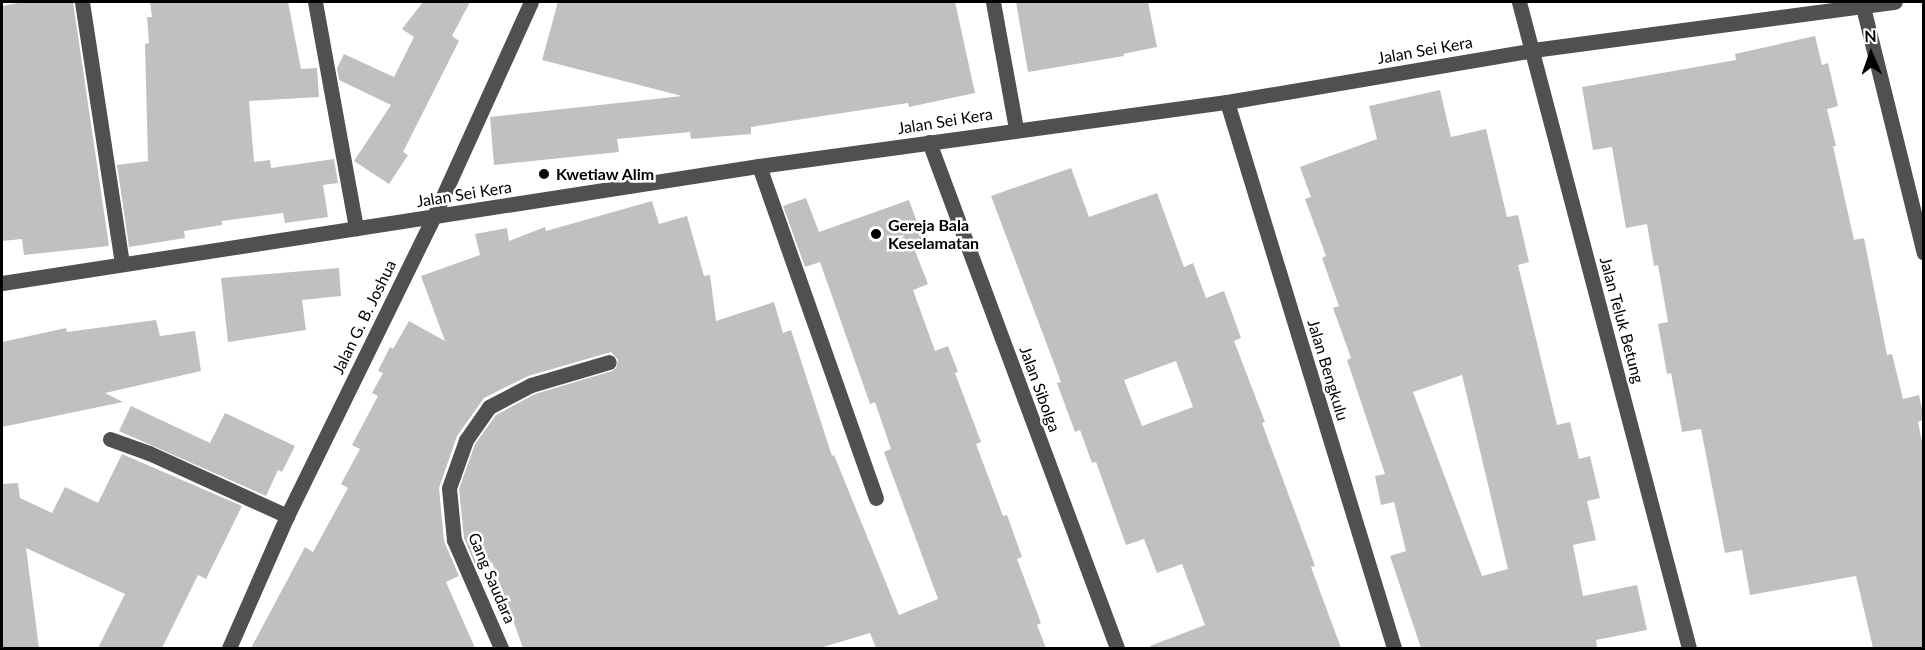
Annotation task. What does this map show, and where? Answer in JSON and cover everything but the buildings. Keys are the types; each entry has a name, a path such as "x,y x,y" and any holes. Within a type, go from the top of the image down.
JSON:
{"street":[{"path":"82,2 122,264"},
{"path":"315,2 356,228"},
{"name":"Jalan G. B. Joshua","path":"229,648 287,516 433,218 531,2"},
{"path":"993,2 1016,129"},
{"name":"Jalan Teluk Betung","path":"1519,2 1689,648"},
{"name":"Jalan Sei Kera","path":"2,283 759,166 1016,129 1227,102 1533,50 1894,2"},
{"path":"1863,7 1923,253"},
{"name":"Jalan Bengkulu","path":"1227,102 1394,648"},
{"name":"Jalan Sibolga","path":"930,142 1117,648"},
{"path":"759,166 876,498"},
{"name":"Gang Saudara","path":"501,648 454,540 448,488 466,440 489,407 531,385 609,362"},
{"path":"110,439 149,453 287,516"}],"place":[{"name":"Kwetiaw Alim","path":"544,174"},
{"name":"Gereja Bala Keselamatan","path":"876,234"}]}
